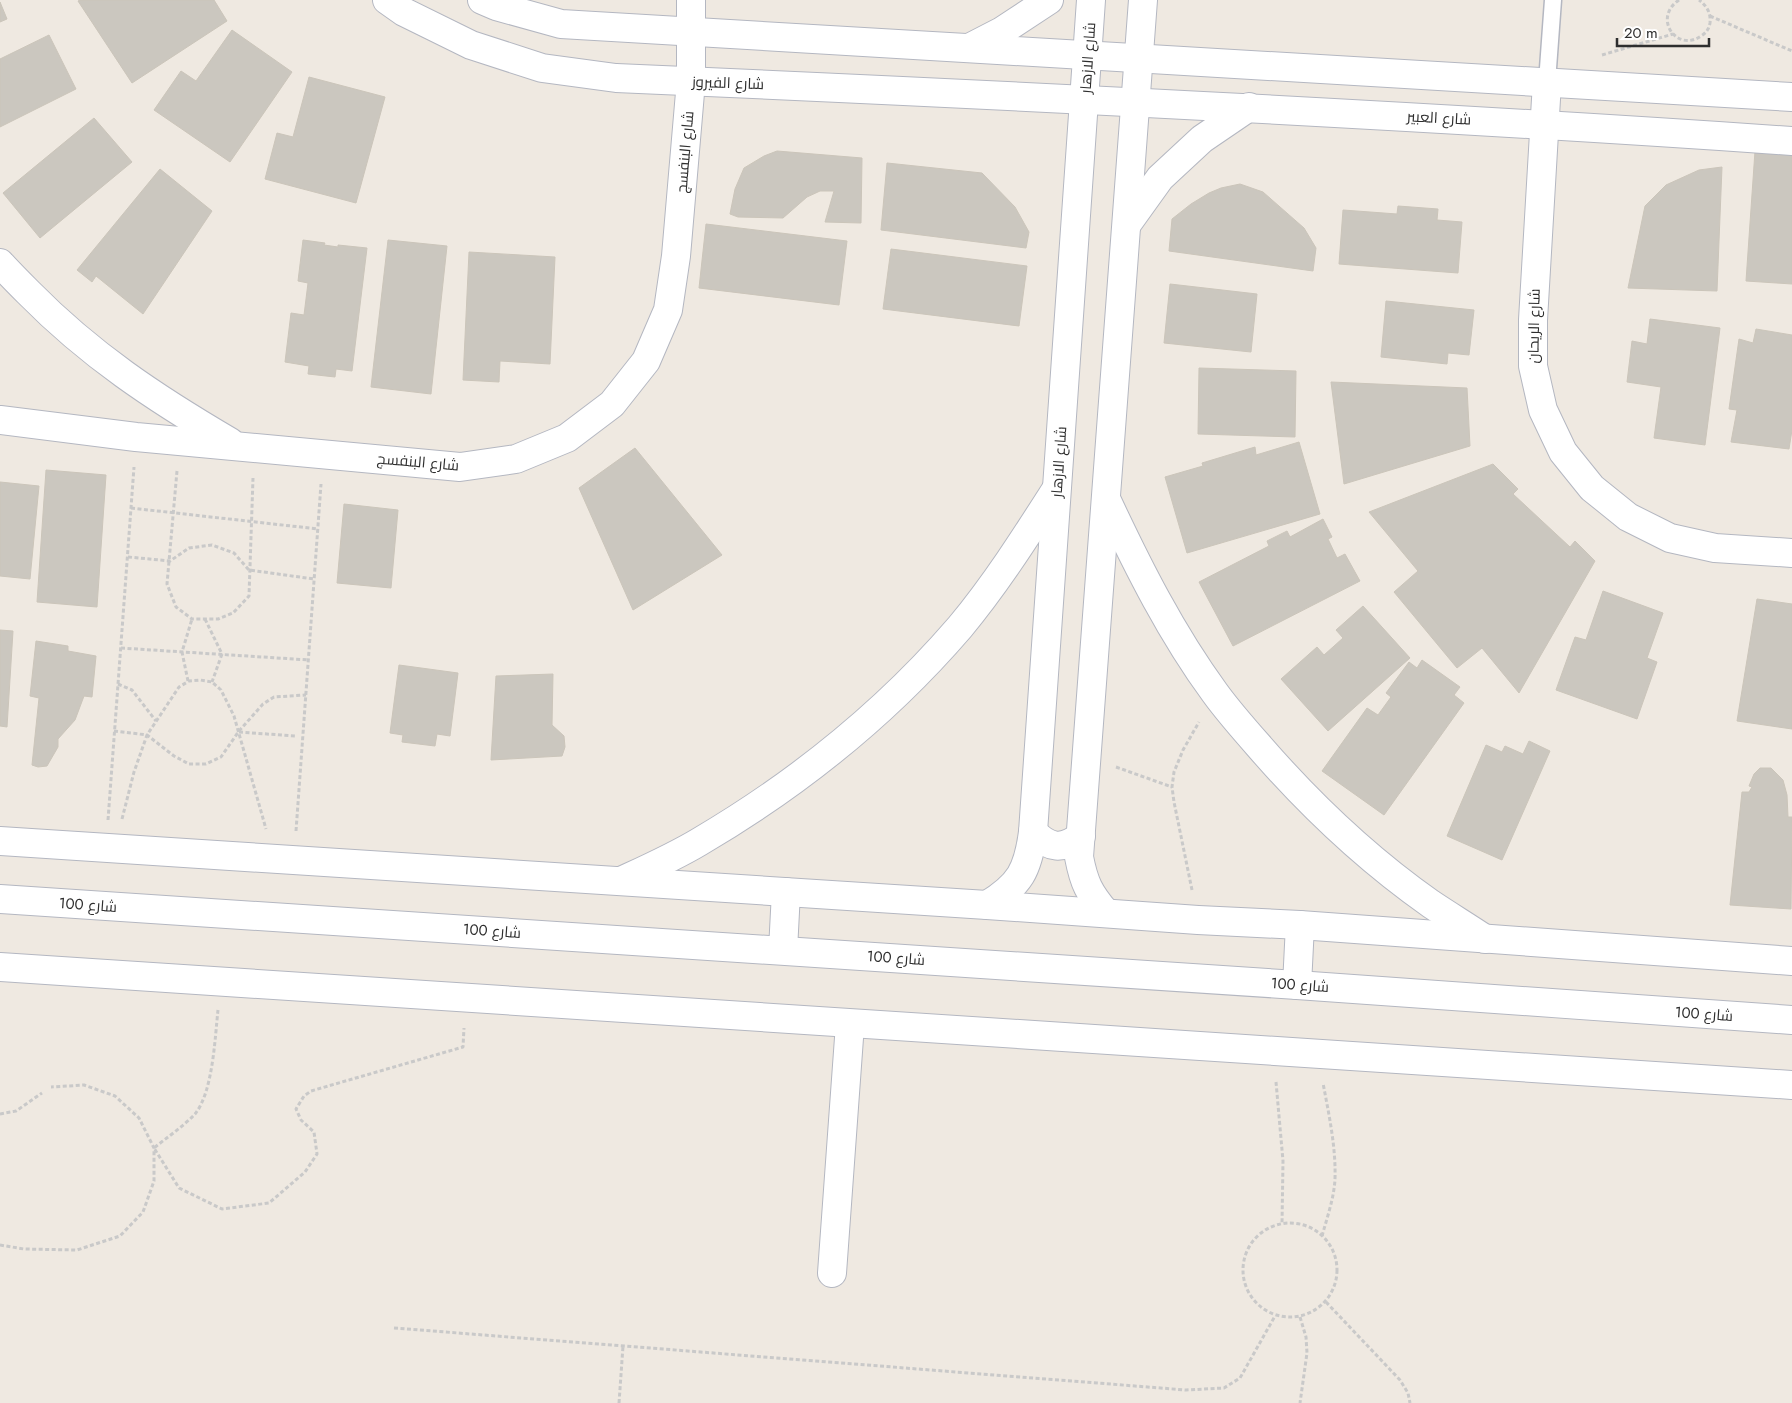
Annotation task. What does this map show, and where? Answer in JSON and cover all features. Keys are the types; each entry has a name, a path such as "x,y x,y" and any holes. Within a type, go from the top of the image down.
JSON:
{"street":[{"name":"شارع الفيروز","path":"387,0 404,12 471,45 542,68 616,78 1085,98"},
{"path":"482,0 496,6 561,24 1792,97"},
{"name":"شارع البنفسج","path":"0,420 136,436 460,467 516,459 567,438 612,404 646,361 668,310 676,256 691,81 691,0"},
{"path":"968,48 1002,31 1049,0"},
{"name":"شارع الازهار","path":"987,905 1006,894 1021,876 1030,856 1033,832 1091,0"},
{"path":"1106,913 1092,897 1083,878 1079,857 1143,0"},
{"name":"شارع الريحان","path":"1547,82 1533,320 1533,366 1543,410 1563,452 1592,488 1628,517 1670,538 1715,548 1792,553"},
{"name":"شارع العبير","path":"1085,98 1545,124 1792,141"},
{"path":"1126,224 1160,178 1202,139 1249,107"},
{"path":"0,262 54,318 111,366 172,408 245,447"},
{"path":"621,881 697,843 770,798 838,747 895,696 960,627 1012,559 1057,488"},
{"path":"1106,498 1133,558 1165,616 1215,693 1282,773 1329,820 1378,863 1430,903 1485,939"},
{"path":"1033,832 1043,842 1056,846 1070,844 1081,836"},
{"path":"0,841 1198,920 1300,925 1792,961"},
{"path":"783,950 786,892"},
{"name":"شارع 100","path":"0,899 783,950 1792,1020"},
{"path":"1296,985 1300,925"},
{"path":"0,967 1792,1085"},
{"path":"832,1273 850,1024"}],"lane":[{"path":"1547,82 1553,0"}],"path":[{"path":"1679,0 1673,4 1668,13 1667,22 1673,34 1687,41 1697,40 1710,26 1710,16 1707,7 1699,0"},
{"path":"1710,16 1792,51"},
{"path":"1593,57 1673,34"},
{"path":"110,848 114,731 136,436"},
{"path":"179,440 167,584 176,607 192,619 218,619 233,613 248,596 251,521 245,447"},
{"path":"284,860 306,695 324,453"},
{"path":"131,508 318,529"},
{"path":"128,557 170,561 189,548 212,545 234,553 249,570 314,578"},
{"path":"188,681 182,652 192,619"},
{"path":"205,619 222,654 212,682"},
{"path":"121,648 309,660"},
{"path":"110,848 147,735 180,687 188,681 200,680 212,682 221,690 234,716 284,860"},
{"path":"118,684 132,690 156,721"},
{"path":"1198,920 1172,786 1174,772 1183,750 1215,693"},
{"path":"114,731 147,735 174,756 190,764 206,764 221,757 238,732 263,704 274,697 306,695"},
{"path":"238,732 295,736"},
{"path":"1087,757 1172,786"},
{"path":"0,1244 24,1249 78,1250 120,1236 143,1212 154,1181 154,1148 195,1113 204,1096 212,1064 222,982"},
{"path":"51,1087 84,1085 115,1096 139,1118 154,1148 179,1188 222,1209 269,1203 305,1172 317,1154 314,1132 301,1120 296,1109 304,1096 311,1091 463,1047 466,998"},
{"path":"1273,1051 1283,1160 1282,1224"},
{"path":"1319,1054 1333,1142 1335,1180 1322,1236"},
{"path":"0,1114 16,1110 42,1093"},
{"path":"1282,1224 1303,1225 1322,1236 1330,1245 1335,1256 1337,1268 1336,1280 1326,1302 1314,1311 1300,1317 1287,1318 1275,1316 1252,1300 1242,1274 1243,1260 1248,1247 1257,1236 1268,1228 1282,1224"},
{"path":"1326,1302 1400,1380 1408,1393 1410,1403"},
{"path":"394,1328 1186,1390 1224,1388 1240,1378 1275,1316"},
{"path":"1300,1317 1306,1337 1307,1353 1300,1403"},
{"path":"619,1403 623,1346"}],"building":[{"path":"214,0 227,21 132,83 78,1"},
{"path":"0,2 7,19 0,22"},
{"path":"232,30 292,72 230,162 154,110 181,71 196,81"},
{"path":"49,35 76,89 0,127 0,59"},
{"path":"309,77 385,97 356,203 265,179 277,133 293,137"},
{"path":"94,118 132,162 40,238 3,193"},
{"path":"777,151 862,158 861,223 825,222 834,191 820,191 807,197 783,218 738,217 730,214 735,189 744,168 764,156"},
{"path":"1755,151 1792,154 1792,284 1746,281"},
{"path":"887,163 982,173 1015,207 1029,232 1026,248 881,230"},
{"path":"1722,167 1717,291 1628,288 1645,206 1666,185 1699,170"},
{"path":"160,169 212,211 143,314 96,276 92,282 77,270"},
{"path":"1240,184 1263,192 1304,228 1316,248 1313,271 1169,251 1172,219 1209,193"},
{"path":"1398,206 1438,209 1437,220 1462,222 1458,273 1339,264 1343,210 1397,214"},
{"path":"706,224 847,241 839,305 699,288"},
{"path":"303,240 338,247 338,245 367,248 352,371 336,369 335,377 308,374 309,366 285,362 291,313 304,315 308,283 298,281"},
{"path":"388,240 447,246 431,394 371,387"},
{"path":"891,249 1027,266 1019,326 883,309"},
{"path":"469,252 555,257 550,364 500,361 499,382 463,380"},
{"path":"1170,284 1257,294 1251,352 1164,343"},
{"path":"1386,301 1474,310 1469,355 1448,353 1447,364 1381,357"},
{"path":"1650,319 1720,328 1705,445 1654,438 1661,387 1627,382 1632,341 1647,344"},
{"path":"1756,329 1792,335 1792,430 1789,449 1731,442 1737,410 1729,409 1739,339 1753,343"},
{"path":"1199,368 1296,371 1295,437 1198,434"},
{"path":"1331,382 1467,388 1470,446 1344,484"},
{"path":"1299,442 1320,514 1187,553 1165,477 1203,466 1202,463 1255,447 1256,455"},
{"path":"635,448 722,555 633,610 579,488"},
{"path":"1493,464 1518,489 1513,494 1570,547 1575,541 1595,561 1519,693 1482,648 1457,668 1394,592 1418,571 1369,512"},
{"path":"46,470 106,475 97,607 37,602"},
{"path":"0,482 39,486 30,579 0,576"},
{"path":"344,504 398,510 391,588 337,583"},
{"path":"1323,519 1332,537 1328,539 1337,558 1345,554 1360,581 1233,646 1199,582 1269,546 1267,541 1287,531 1290,537"},
{"path":"1603,591 1663,613 1647,658 1657,662 1637,719 1556,690 1575,637 1586,640"},
{"path":"1757,599 1792,604 1792,729 1737,721"},
{"path":"1363,606 1410,658 1328,731 1281,679 1317,647 1324,655 1343,638 1336,630"},
{"path":"0,630 13,631 7,727 0,726"},
{"path":"36,641 68,646 68,651 96,656 92,697 84,696 75,720 58,739 58,747 47,766 38,767 32,765 39,698 30,696"},
{"path":"1422,660 1460,687 1454,695 1464,703 1384,815 1322,771 1367,708 1378,715 1391,697 1386,693 1409,662 1417,668"},
{"path":"399,665 458,673 450,736 437,734 435,746 402,742 403,735 390,733"},
{"path":"553,674 552,725 564,736 565,747 562,756 491,760 496,676"},
{"path":"1529,741 1550,751 1502,860 1447,836 1486,745 1502,752 1505,746 1523,754"},
{"path":"1760,768 1771,768 1783,780 1787,795 1788,817 1792,817 1791,909 1730,905 1742,792 1749,792 1752,787 1749,786 1754,774"}]}
